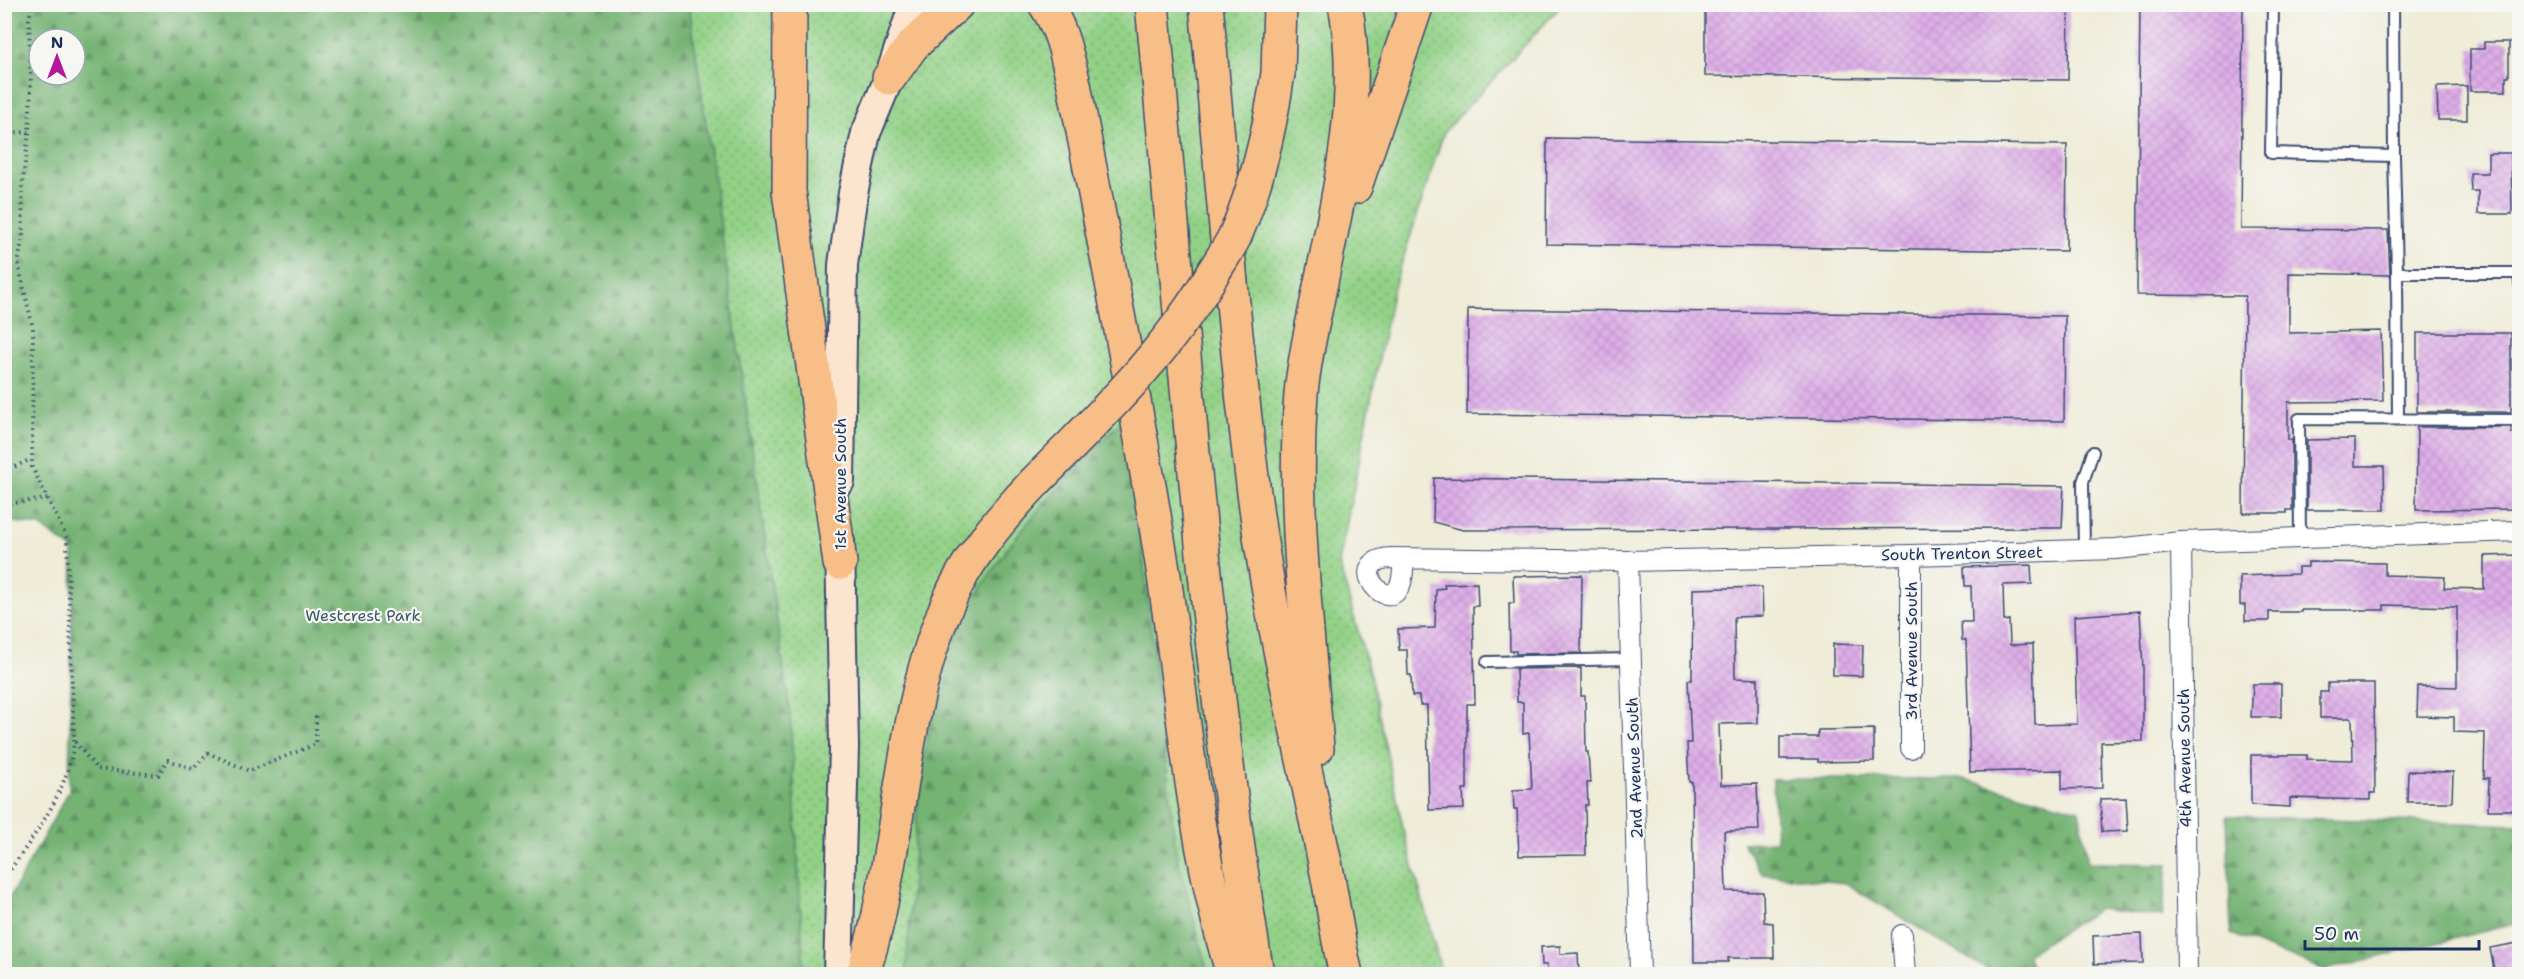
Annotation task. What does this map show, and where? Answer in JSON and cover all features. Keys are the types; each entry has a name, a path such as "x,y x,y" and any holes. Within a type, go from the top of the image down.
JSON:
{"highway":[{"path":"790,4 789,191 840,563"},
{"path":"889,78 912,46 957,4"},
{"path":"1022,4 1062,39"},
{"path":"1045,4 1062,39 1074,84 1164,576 1202,849 1233,975"},
{"path":"1152,4 1219,700 1243,888 1257,975"},
{"path":"1206,4 1257,518 1274,624 1326,866 1336,934 1346,975"},
{"path":"863,975 880,909 902,775 927,659 947,603 973,558 1001,518 1155,357 1197,302 1234,237 1255,182 1270,127 1278,73 1280,4"},
{"path":"1326,866 1297,489 1301,394 1307,348 1320,288 1352,98 1352,52 1345,4"},
{"path":"1320,288 1417,4"}],"main road":[{"name":"1st Avenue South","path":"838,975 844,747 840,563 843,265 853,194 866,133 889,78 914,4"}],"street":[{"name":"South Trenton Street","path":"1403,559 1628,561 1911,555 2116,549 2181,542 2520,531"},
{"name":"4th Avenue South","path":"2181,542 2187,975"},
{"name":"3rd Avenue South","path":"1911,555 1911,748"},
{"name":"2nd Avenue South","path":"1628,561 1640,975"},
{"path":"1902,935 1905,975"}],"lane":[{"path":"2273,4 2271,153 2394,156"},
{"path":"2393,4 2398,419"},
{"path":"2397,273 2519,273 2520,284"},
{"path":"2300,538 2299,419 2520,420"},
{"path":"2084,550 2083,482 2093,452"},
{"path":"1487,663 1631,659"}],"path":[{"path":"4,879 50,812 73,754 74,741 67,538 32,467 33,328 18,263 23,236 22,189 29,132 31,89 29,20 32,4"},
{"path":"4,133 29,132"},
{"path":"4,472 32,459"},
{"path":"4,504 48,499"},
{"path":"74,741 97,769 158,775 168,760 193,769 208,753 249,771 316,744 316,715"}],"green space":[{"name":"Westcrest Park","path":"5,4 689,5 790,714 804,974 5,974 5,901 10,897 69,791 73,550 40,526 5,520"},
{"path":"689,5 1562,5 1444,132 1392,293 1339,563 1369,671 1404,832 1442,974 1208,974 1176,853 1126,417 1021,531 985,583 953,646 910,922 906,974 804,974 790,714"},
{"path":"1127,416 1176,853 1208,974 906,974 916,822 922,772 943,675 961,628 985,582 1016,537 1051,496"},
{"path":"1773,779 1963,779 2079,810 2088,863 2168,864 2162,917 2099,909 2027,954 2034,974 1994,974 1845,883 1762,874 1743,843 1776,841"},
{"path":"2227,816 2519,825 2519,923 2325,970 2231,934"}],"building":[{"path":"1705,4 2069,4 2068,80 1705,76"},
{"path":"2140,4 2243,4 2241,229 2388,230 2390,275 2289,273 2289,333 2381,331 2383,401 2288,402 2288,440 2292,440 2292,510 2287,510 2287,513 2243,513 2245,296 2137,295"},
{"path":"2484,42 2509,42 2509,77 2506,77 2506,91 2470,91 2470,49 2484,49"},
{"path":"2467,86 2467,120 2438,120 2437,87"},
{"path":"1547,138 2067,145 2066,251 1546,244"},
{"path":"2488,153 2511,153 2512,214 2478,214 2478,191 2471,191 2470,173 2488,173"},
{"path":"1468,309 2065,316 2064,421 1467,414"},
{"path":"2417,333 2511,333 2511,412 2417,412"},
{"path":"2417,427 2511,427 2511,433 2520,433 2520,509 2416,510"},
{"path":"2355,439 2355,466 2384,466 2385,510 2307,510 2307,440"},
{"path":"1434,478 2064,486 2062,528 1463,530 1433,522"},
{"path":"2520,555 2518,760 2520,760 2520,810 2488,810 2489,778 2484,778 2485,733 2454,732 2454,717 2417,716 2418,686 2457,687 2457,607 2384,605 2384,610 2269,612 2269,621 2245,621 2245,605 2240,605 2240,576 2298,574 2298,567 2308,567 2308,562 2385,563 2385,575 2445,577 2444,588 2484,589 2484,556"},
{"path":"2031,565 2032,584 2003,585 2004,621 2009,620 2010,645 2033,644 2035,725 2077,724 2074,616 2140,611 2143,741 2101,742 2102,788 2062,789 2062,770 1970,772 1966,640 1962,640 1961,622 1972,622 1971,586 1965,586 1964,567"},
{"path":"1582,575 1581,653 1516,654 1516,651 1510,651 1509,603 1514,603 1513,576"},
{"path":"1477,583 1478,606 1473,606 1475,704 1467,704 1467,789 1463,789 1464,809 1429,810 1427,705 1420,705 1419,696 1412,696 1407,650 1399,650 1398,629 1435,628 1436,589 1445,588 1444,584"},
{"path":"1762,587 1763,616 1734,617 1735,678 1758,679 1758,723 1719,724 1721,785 1757,784 1759,830 1724,831 1726,891 1763,892 1764,922 1773,923 1774,958 1728,958 1728,962 1694,962 1692,782 1689,782 1687,743 1691,743 1688,680 1692,680 1693,589"},
{"path":"1833,644 1863,645 1862,676 1833,675"},
{"path":"1581,668 1581,696 1585,696 1586,752 1588,752 1590,783 1587,783 1588,805 1585,805 1586,855 1519,856 1517,809 1514,809 1513,790 1532,789 1529,733 1523,734 1523,702 1517,702 1516,669"},
{"path":"2328,683 2374,683 2375,793 2370,793 2370,800 2290,798 2290,807 2251,805 2251,755 2307,755 2307,759 2353,760 2352,718 2320,718 2320,692 2328,692"},
{"path":"2253,684 2281,684 2281,717 2251,717"},
{"path":"1874,729 1874,761 1818,762 1818,759 1780,759 1780,737 1818,737 1818,730"},
{"path":"2408,771 2453,772 2452,802 2407,802"},
{"path":"2126,798 2128,831 2102,832 2100,799"},
{"path":"2142,934 2143,963 2094,964 2093,936"},
{"path":"2518,943 2520,975 2495,975 2490,948"},
{"path":"1560,946 1560,954 1578,953 1579,975 1547,975 1547,965 1542,965 1541,947"}]}
